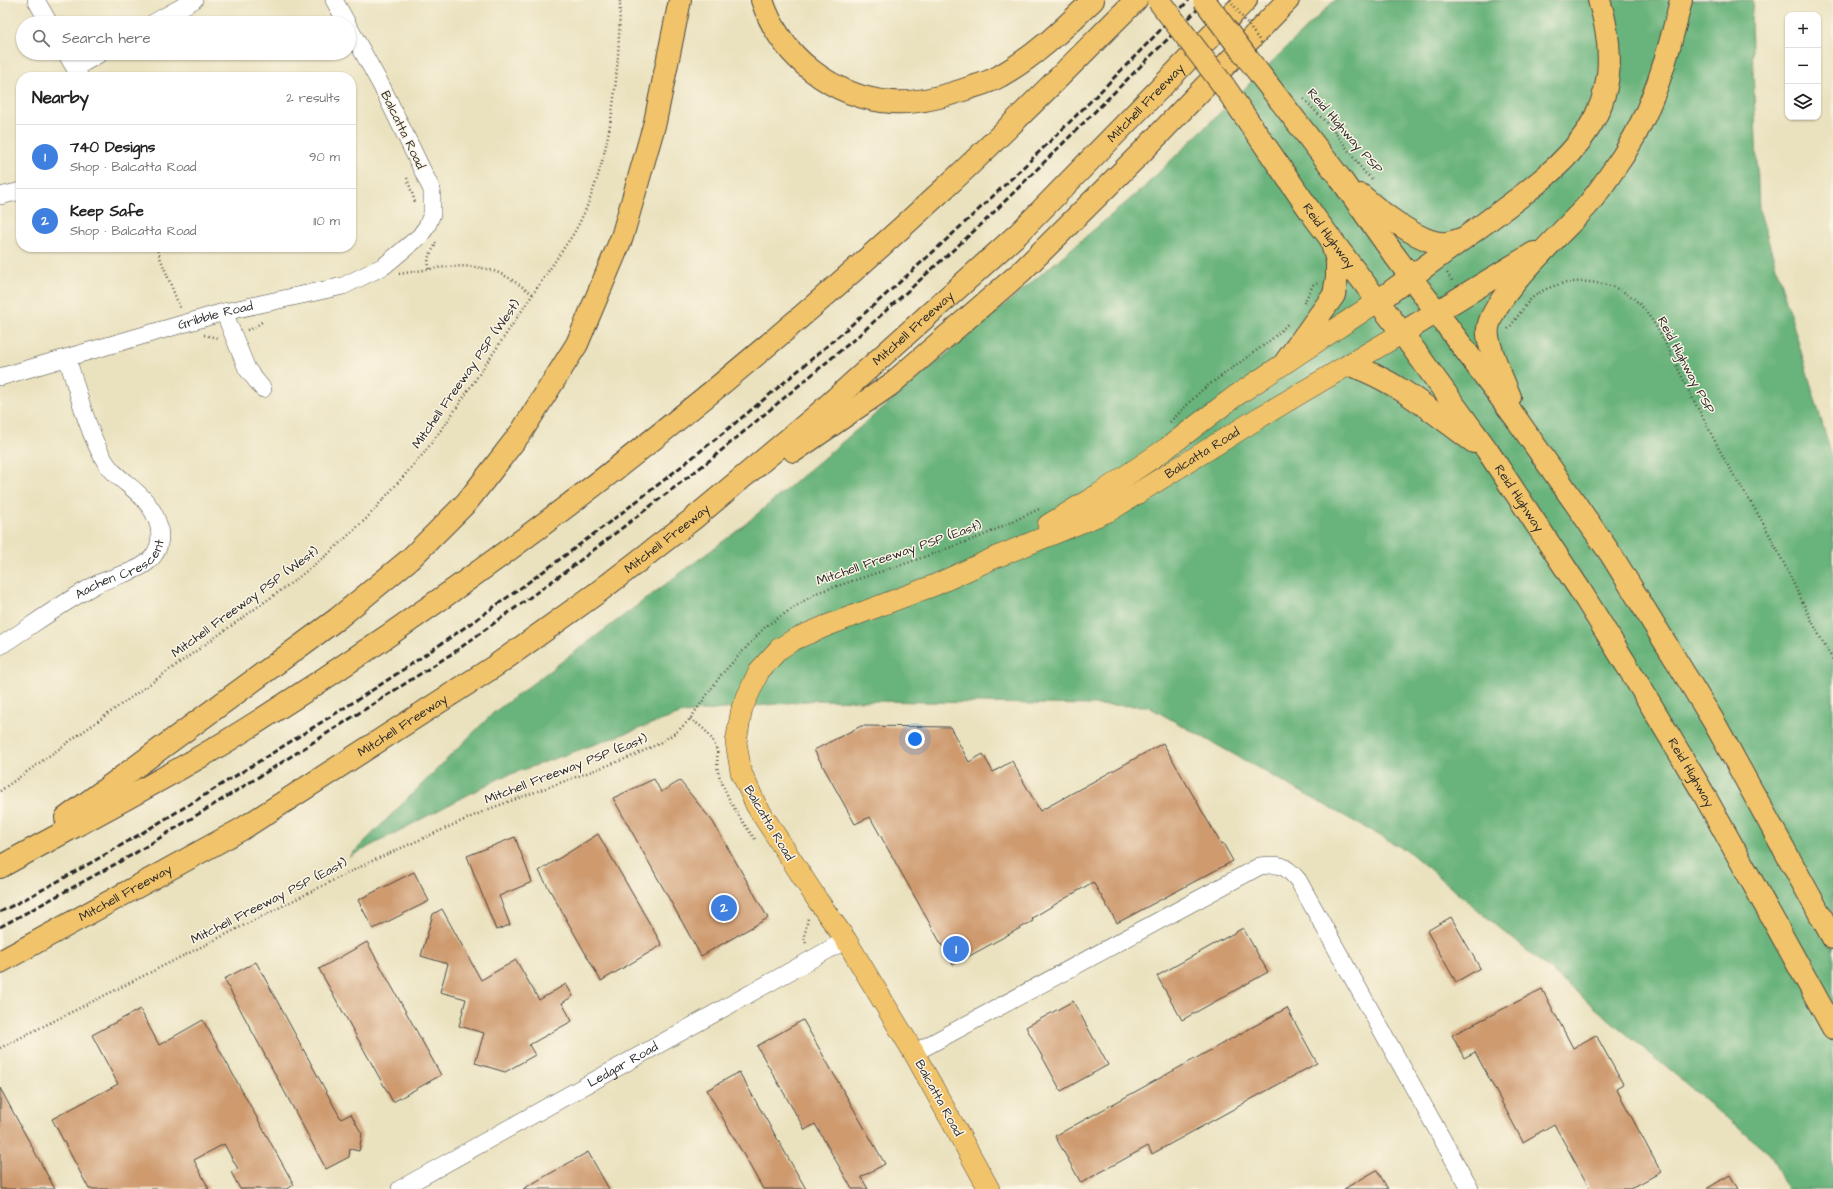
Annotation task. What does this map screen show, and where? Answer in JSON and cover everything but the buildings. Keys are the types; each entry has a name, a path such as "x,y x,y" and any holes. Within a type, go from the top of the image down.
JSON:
{"highway":[{"path":"0,866 337,619 410,559 467,502 522,430 577,344 622,237 655,122 680,0"},
{"path":"762,0 772,24 785,44 802,63 828,83 851,93 893,103 939,98 999,77 1041,50 1093,0"},
{"path":"0,866 179,769 275,710 475,574 582,494 681,417 767,346 857,267 1026,111 1136,0"},
{"name":"Reid Highway","path":"1158,0 1224,86 1329,236 1487,450 1580,590 1639,683 1702,791 1833,1028"},
{"path":"1204,0 1259,51 1340,178 1411,277 1518,421 1612,556 1714,722 1833,938"},
{"name":"Mitchell Freeway","path":"0,962 242,829 360,755 495,666 597,593 693,519 816,416 1019,233 1246,0"},
{"path":"693,519 890,385 1022,271 1143,150 1288,0"},
{"path":"1378,301 1548,175 1585,137 1598,112 1606,86 1609,58 1606,25 1599,0"},
{"path":"1518,421 1491,347 1487,329 1500,302 1549,244 1592,199 1611,174 1645,117 1668,57 1682,0"},
{"path":"1340,178 1382,213 1430,240 1440,243 1451,242 1466,237"},
{"path":"1286,361 1334,295 1337,277 1337,261 1329,236"},
{"path":"1402,333 1436,311 1549,244"},
{"path":"1350,365 1366,370 1386,380 1487,450"}],"main road":[{"name":"Balcatta Road","path":"994,558 1099,494 1155,456 1234,397 1286,361 1349,322 1378,301"},
{"name":"Balcatta Road","path":"989,1189 914,1053 846,940 818,901 756,805 741,772 736,742 742,708 759,671 779,649 794,639 935,585 994,558 1109,512 1256,419 1402,333"}],"street":[{"path":"36,0 45,16"},
{"path":"165,16 194,0"},
{"path":"334,0 343,16"},
{"name":"Balcatta Road","path":"356,40 382,87 432,190 432,214 427,226 420,236"},
{"path":"70,60 77,72 92,60"},
{"path":"0,196 16,192"},
{"name":"Gribble Road","path":"0,377 224,312 343,286 384,266 420,236"},
{"path":"224,312 247,369 263,389"},
{"name":"Aachen Crescent","path":"0,646 95,585 146,564 159,548 161,539 160,526 148,504 111,471 103,458 83,409 67,358"},
{"path":"914,1053 1260,866 1275,863 1287,868 1298,880 1470,1189"},
{"name":"Ledgar Road","path":"406,1187 846,940"}],"path":[{"name":"Mitchell Freeway PSP (West)","path":"0,791 294,581 349,535 386,498 434,440 574,233 587,208 594,189 612,108 618,60 620,0"},
{"path":"1230,0 1259,51"},
{"name":"Reid Highway PSP","path":"1303,98 1334,131 1365,173 1376,182"},
{"path":"158,252 186,323"},
{"path":"1435,260 1448,274 1461,296"},
{"path":"384,266 391,276 438,268 484,268 506,276 533,294"},
{"name":"Reid Highway PSP","path":"1487,329 1505,332 1531,299 1552,288 1571,282 1596,283 1614,287 1630,296 1639,304 1662,338 1730,469 1763,523 1815,630 1833,660"},
{"path":"1301,307 1313,285 1317,283"},
{"path":"1167,425 1202,390 1271,340 1292,318"},
{"name":"Mitchell Freeway PSP (East)","path":"0,1048 372,860 489,809 633,756 658,744 678,731 690,720 721,675 766,626 816,593 982,536 1046,505"},
{"path":"690,720 703,726 716,750"}],"green space":[{"path":"1335,0 1753,0 1751,22 1759,209 1833,460 1833,1189 1787,1189 1770,1154 1409,852 1147,706 817,700 683,713 500,778 349,857 493,713 737,531 1141,190"}],"railway":[{"path":"0,912 70,875 138,835 356,701 492,608 599,530 703,449 806,364 905,277 1003,187 1097,95 1189,0"},
{"path":"0,927 132,855 265,773 453,653 569,569 710,460 858,336 984,222 1207,0"}],"place":[{"name":"Keep Safe","path":"724,908"},
{"name":"740 Designs","path":"956,949"}]}
